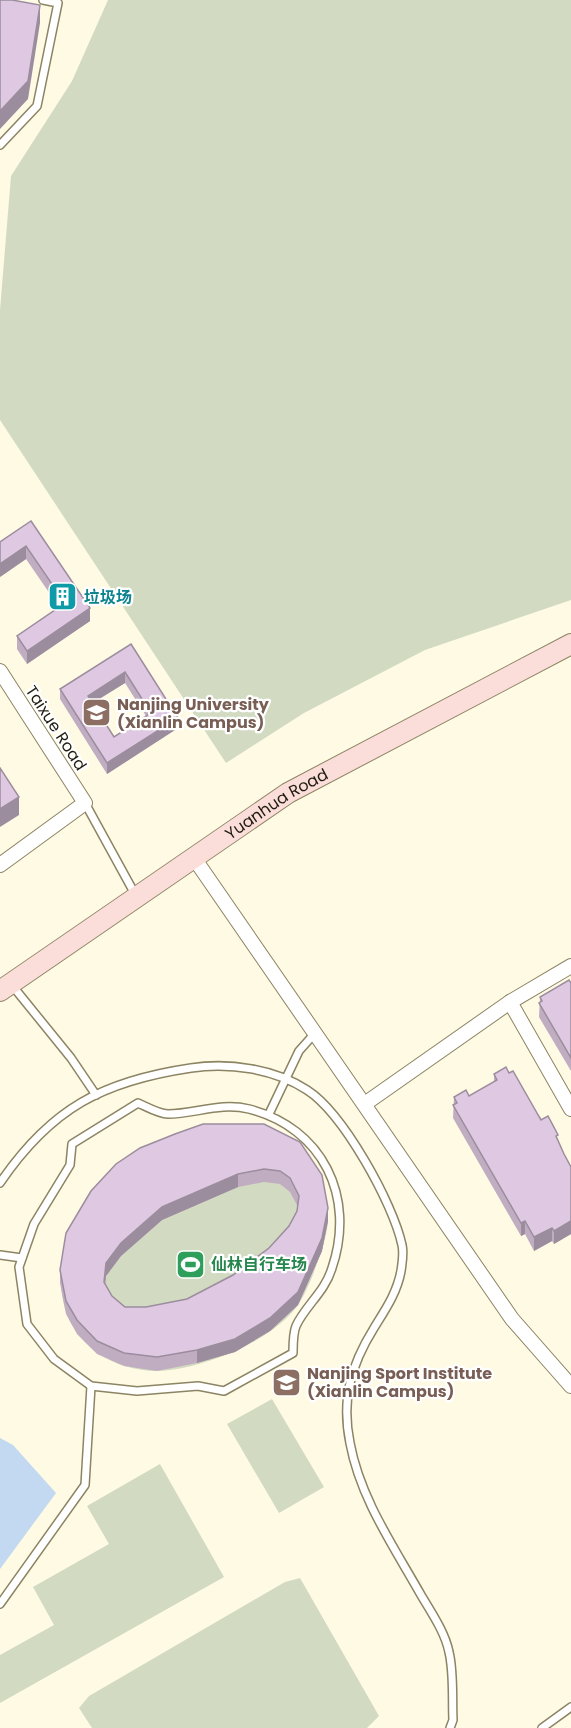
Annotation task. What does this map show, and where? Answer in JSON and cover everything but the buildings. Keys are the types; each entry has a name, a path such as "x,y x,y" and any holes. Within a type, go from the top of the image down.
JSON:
{"street":[{"name":"Yuanhua Road","path":"5,987 288,793 571,644"},
{"name":"Taixue Road","path":"1,676 85,803"},
{"path":"0,865 85,803"},
{"path":"194,858 366,1103 512,1319 571,1386"},
{"path":"366,1103 510,1002 571,966"},
{"path":"510,1002 571,1109"}],"lane":[{"path":"0,145 38,106 60,1 43,0"},
{"path":"85,803 137,897"},
{"path":"5,987 71,1058 96,1095"},
{"path":"269,1114 299,1051 316,1032"},
{"path":"0,1183 28,1145 54,1119 96,1095 150,1074 213,1064 276,1074 309,1090 336,1117 383,1193 403,1247 400,1273 390,1304 352,1368 347,1398 349,1440 355,1465 376,1513 449,1650 453,1720 450,1728"},
{"path":"138,1103 166,1114 206,1107 245,1108 269,1114 310,1141 336,1185 340,1233 332,1269 317,1299 296,1326 292,1353 224,1391 198,1386 137,1391 91,1386 54,1359 27,1324 19,1267 22,1258 34,1224 70,1165 72,1144 138,1103"},
{"path":"0,1255 22,1258"},
{"path":"0,1604 85,1485 91,1386"},
{"path":"542,1728 571,1707"}],"green space":[{"path":"108,0 571,0 571,600 425,650 304,713 226,763 0,420 0,310 11,176 72,81"},
{"name":"仙林自行车场","path":"140,1161 322,1188 328,1220 325,1239 307,1288 298,1305 287,1318 272,1330 235,1351 175,1369 157,1371 125,1366 97,1352 85,1342 68,1317 63,1301 62,1260 69,1242"},
{"path":"272,1399 324,1487 279,1513 227,1424"},
{"path":"160,1464 224,1577 0,1703 0,1655 54,1625 33,1587 109,1544 87,1506"},
{"path":"300,1578 379,1716 367,1728 92,1728 79,1708 89,1696 285,1582"}],"water":[{"path":"0,1438 13,1445 56,1493 0,1569"}],"place":[{"name":"垃圾场","path":"63,597"},
{"name":"Nanjing University (Xianlin Campus)","path":"96,713"},
{"name":"仙林自行车场","path":"190,1264"},
{"name":"Nanjing Sport Institute (Xianlin Campus)","path":"286,1382"}]}
